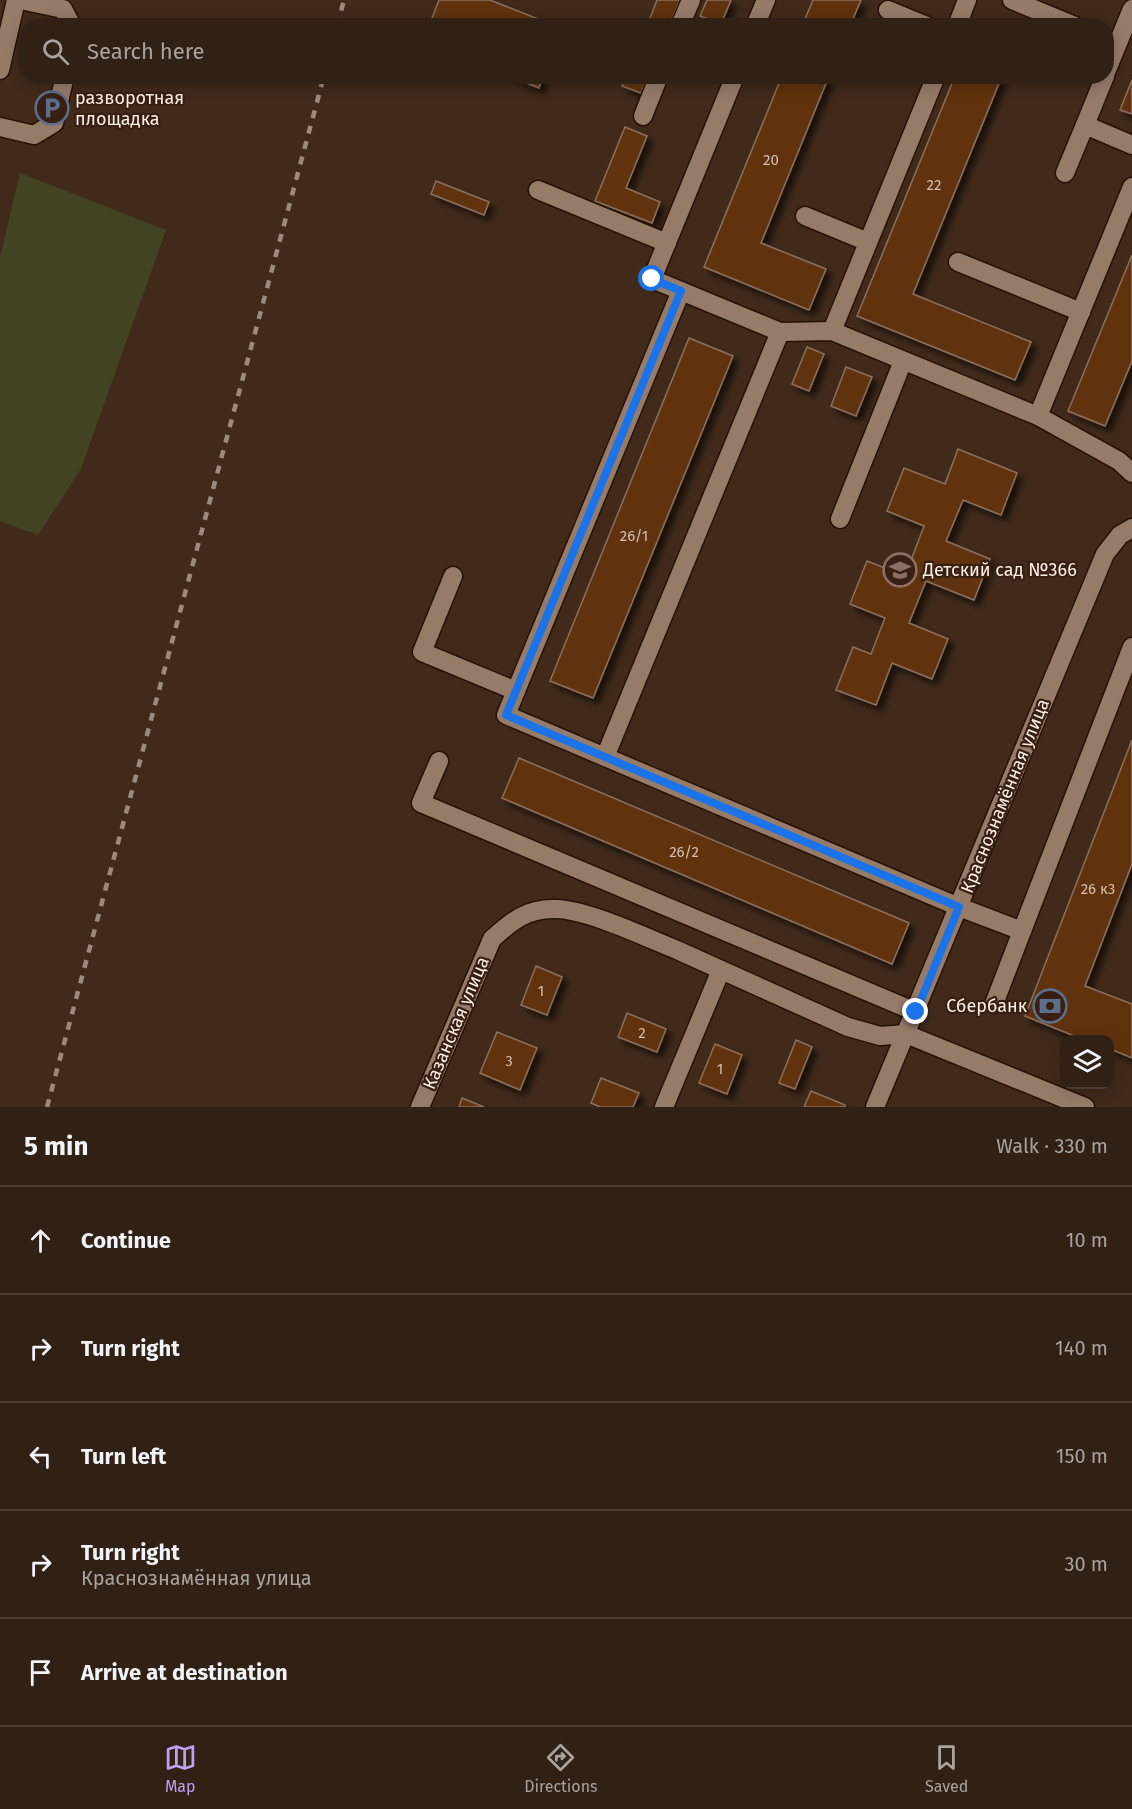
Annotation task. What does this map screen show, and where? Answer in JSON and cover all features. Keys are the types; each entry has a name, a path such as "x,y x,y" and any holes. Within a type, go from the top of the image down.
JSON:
{"street":[{"path":"0,70 18,0 63,9 68,18"},
{"path":"683,18 691,0"},
{"path":"758,18 766,0"},
{"path":"960,18 967,0"},
{"path":"1012,0 1056,18"},
{"path":"1114,38 1132,9"},
{"path":"888,10 908,18"},
{"path":"0,127 34,135 54,123 63,84"},
{"path":"643,116 656,84"},
{"path":"732,84 652,279 780,332 832,332 1038,416 1119,460 1132,473"},
{"path":"832,332 933,84"},
{"path":"1065,173 1102,84"},
{"path":"1085,125 1132,145"},
{"path":"1038,416 1132,187"},
{"path":"538,190 667,243"},
{"path":"805,216 868,242"},
{"path":"958,262 1081,312"},
{"path":"681,291 506,715 959,907 1022,931"},
{"path":"605,757 780,332"},
{"path":"840,519 903,361"},
{"name":"Краснознамённая улица","path":"875,1107 1105,554 1120,535 1132,528"},
{"path":"453,576 422,652 516,691"},
{"path":"994,1004 1130,659"},
{"path":"439,761 421,803 916,1012"},
{"name":"Казанская улица","path":"420,1107 492,939 512,920 537,910 557,909 584,915 637,933 721,970"},
{"path":"664,1107 721,970 848,1027 880,1036 906,1034 1085,1107"}],"green space":[{"path":"20,173 166,230 81,469 38,535 0,521 0,257"}],"building":[{"path":"439,0 490,0 536,18 432,18"},
{"path":"657,0 680,0 672,18 650,18"},
{"path":"707,0 731,0 724,18 700,16"},
{"path":"813,0 861,0 853,18 805,18"},
{"path":"1132,80 1132,114 1120,110"},
{"path":"529,84 540,84 539,88"},
{"path":"623,84 645,84 641,93 622,86"},
{"path":"779,84 826,84 761,243 826,269 809,310 704,267"},
{"path":"952,84 999,84 913,294 1031,342 1015,380 857,316"},
{"path":"625,127 647,136 626,188 660,202 652,223 595,201"},
{"path":"436,181 489,202 484,215 431,194"},
{"path":"1132,255 1132,361 1105,426 1068,411"},
{"path":"689,338 733,356 593,698 550,681"},
{"path":"807,347 824,354 809,391 792,384"},
{"path":"846,367 872,377 856,416 831,406"},
{"path":"958,449 1017,473 1001,515 963,500 946,541 990,559 974,600 926,581 909,623 948,639 932,679 892,663 876,705 836,690 853,647 871,654 885,618 850,604 867,561 905,576 924,526 887,511 904,468 945,484"},
{"path":"1132,740 1132,864 1085,986 1132,1004 1132,1058 1114,1051 1114,1035 1072,1035 1025,1016"},
{"path":"519,758 909,923 892,964 502,798"},
{"path":"536,966 562,977 547,1015 521,1005"},
{"path":"627,1013 666,1029 657,1052 618,1037"},
{"path":"497,1032 537,1048 520,1090 480,1073"},
{"path":"796,1040 812,1047 795,1089 779,1083"},
{"path":"715,1044 742,1055 727,1094 699,1083"},
{"path":"601,1078 639,1093 633,1107 600,1107 591,1103"},
{"path":"811,1091 845,1105 845,1107 804,1107"},
{"path":"462,1098 484,1107 459,1107"}],"railway":[{"path":"339,18 344,0"},
{"path":"47,1107 322,84"}],"place":[{"name":"разворотная площадка","path":"52,108"},
{"name":"Детский сад №366","path":"900,570"},
{"name":"Сбербанк","path":"1050,1006"}],"route":[{"path":"652,279 681,291 506,715 959,907 916,1012"}]}
